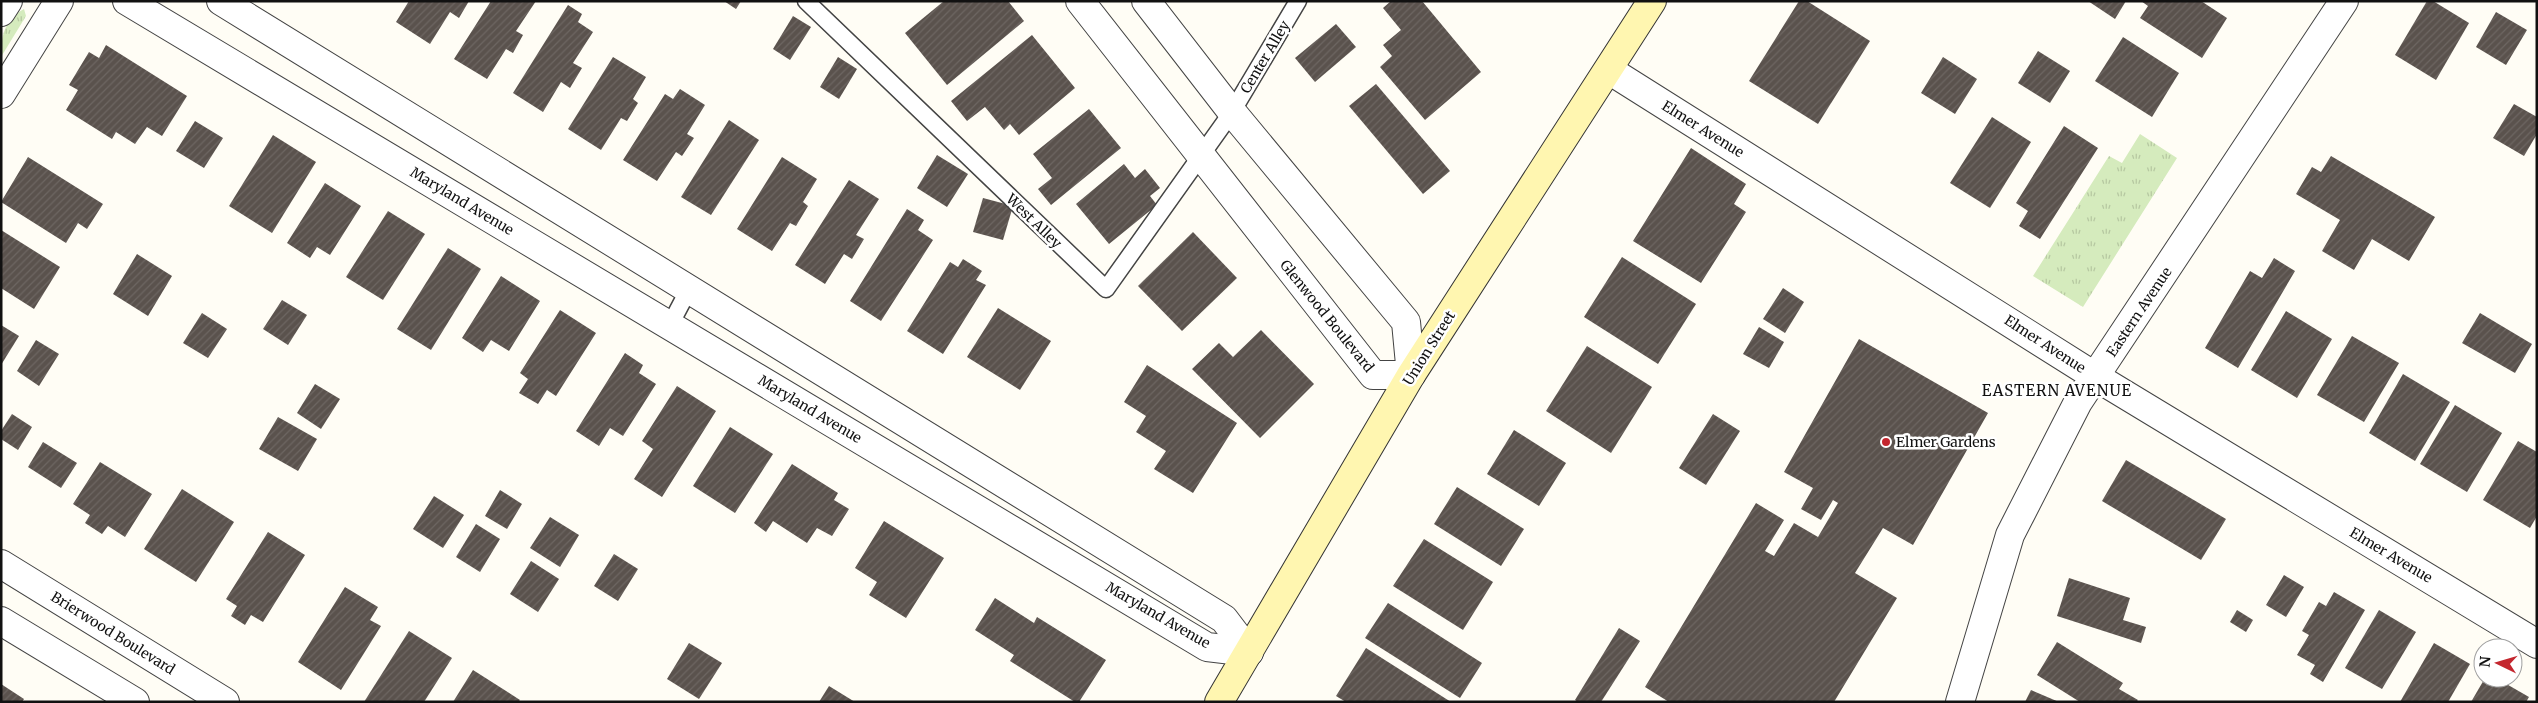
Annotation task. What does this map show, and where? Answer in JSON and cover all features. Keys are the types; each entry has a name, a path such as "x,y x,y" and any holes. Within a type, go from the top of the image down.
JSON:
{"main road":[{"name":"Union Street","path":"1219,702 1411,375 1652,1"}],"street":[{"path":"1,12 8,1"},
{"path":"1,94 59,1"},
{"name":"Maryland Avenue","path":"127,1 1208,646 1249,652"},
{"name":"Maryland Avenue","path":"221,1 1224,618 1249,652"},
{"name":"Glenwood Boulevard","path":"1080,1 1373,375 1411,375"},
{"path":"1146,1 1232,112 1406,322 1411,375"},
{"name":"Eastern Avenue","path":"1960,702 2010,535 2078,402 2344,1"},
{"name":"Elmer Avenue","path":"1609,70 2096,376 2537,644"},
{"name":"Brierwood Boulevard","path":"1,564 225,702"},
{"path":"1,621 135,702"}],"lane":[{"name":"West Alley","path":"806,1 1106,290 1232,112"},
{"name":"Center Alley","path":"1232,112 1298,1"},
{"path":"670,326 689,289"}],"green space":[{"path":"24,9 26,16 1,57 5,29 12,18"},
{"path":"2140,134 2177,158 2083,307 2033,276 2109,156 2122,163"}],"building":[{"path":"409,1 469,1 459,18 450,12 430,44 396,22"},
{"path":"491,1 536,1 516,31 523,35 513,53 506,49 487,79 454,59"},
{"path":"724,1 741,1 736,9"},
{"path":"944,1 1008,1 1024,21 947,85 905,33"},
{"path":"1391,1 1422,1 1481,72 1425,120 1380,67 1392,56 1383,45 1401,30 1383,8"},
{"path":"1799,1 1807,1 1870,41 1818,124 1749,81"},
{"path":"2088,1 2126,1 2115,19"},
{"path":"2141,1 2201,1 2227,18 2202,58 2140,18 2148,6"},
{"path":"2427,1 2433,1 2469,23 2436,80 2395,55"},
{"path":"568,5 582,14 578,22 593,32 573,63 582,68 570,88 561,82 543,112 513,93"},
{"path":"2496,12 2527,30 2506,65 2476,47"},
{"path":"793,16 811,27 790,60 773,49"},
{"path":"1336,24 1356,47 1315,82 1295,58"},
{"path":"1032,35 1075,88 1019,135 1010,124 1004,130 985,107 967,121 951,101"},
{"path":"2123,37 2179,73 2152,117 2095,81"},
{"path":"106,45 187,96 162,136 147,127 135,144 116,132 112,139 66,110 78,90 69,85 89,52 99,58"},
{"path":"2038,51 2070,71 2050,103 2018,83"},
{"path":"613,57 646,77 633,99 638,103 627,121 621,118 601,150 568,129"},
{"path":"838,57 857,69 839,99 820,87"},
{"path":"1943,57 1977,79 1955,114 1921,93"},
{"path":"1376,84 1450,171 1423,194 1349,106"},
{"path":"680,89 705,105 687,134 694,138 682,156 676,152 657,181 623,160 665,94 673,99"},
{"path":"2514,104 2537,117 2537,134 2524,156 2493,138"},
{"path":"1089,109 1121,148 1051,205 1038,189 1052,178 1033,154"},
{"path":"1992,117 2031,142 1990,208 1950,183"},
{"path":"729,120 759,140 711,215 681,197"},
{"path":"195,121 223,138 204,168 176,151"},
{"path":"2064,126 2098,148 2040,239 2019,226 2028,211 2016,203"},
{"path":"273,135 316,162 272,233 229,206"},
{"path":"1691,148 1746,184 1734,204 1746,212 1701,283 1633,241"},
{"path":"937,155 968,174 947,207 917,188"},
{"path":"2331,156 2435,217 2409,261 2372,239 2354,270 2322,251 2340,220 2296,194 2312,167 2321,172"},
{"path":"28,157 103,204 87,229 78,223 66,243 1,202"},
{"path":"782,157 817,179 803,202 808,206 796,226 790,223 772,251 737,229"},
{"path":"1124,164 1135,178 1145,169 1160,188 1150,196 1157,205 1109,244 1076,204"},
{"path":"849,180 879,199 856,235 864,239 852,259 844,254 825,284 795,265"},
{"path":"325,183 361,206 330,255 317,247 310,258 287,243"},
{"path":"983,198 1013,206 1003,240 973,232"},
{"path":"907,209 924,220 918,230 933,240 881,321 850,301"},
{"path":"388,211 425,234 383,300 346,277"},
{"path":"1,230 60,267 34,309 1,288"},
{"path":"1193,232 1237,278 1182,331 1138,286"},
{"path":"448,248 481,269 431,350 397,329"},
{"path":"137,254 172,276 148,316 113,294"},
{"path":"1622,257 1696,304 1658,364 1584,317"},
{"path":"2274,258 2295,271 2238,368 2205,348 2250,271 2262,278"},
{"path":"963,259 982,271 976,280 986,285 943,354 907,331 950,262 958,267"},
{"path":"501,276 540,301 509,351 491,340 483,352 462,338"},
{"path":"1783,288 1804,302 1785,333 1763,319"},
{"path":"282,300 307,315 288,345 263,329"},
{"path":"998,308 1051,341 1020,390 967,357"},
{"path":"560,310 596,333 556,396 547,390 538,404 519,393 528,379 520,373"},
{"path":"2286,311 2332,339 2297,398 2251,370"},
{"path":"202,313 227,329 208,358 183,343"},
{"path":"2480,313 2532,344 2515,373 2462,343"},
{"path":"1,325 19,336 1,365"},
{"path":"1759,327 1784,342 1769,368 1743,354"},
{"path":"1261,330 1314,384 1260,438 1192,369 1219,343 1233,357"},
{"path":"2352,336 2399,363 2364,422 2317,395"},
{"path":"1859,339 1988,413 1913,545 1883,528 1855,573 1897,598 1834,702 1669,702 1645,687 1756,503 1784,520 1765,551 1774,556 1794,523 1818,537 1838,503 1833,500 1821,520 1801,509 1813,488 1784,472"},
{"path":"36,340 59,354 39,386 17,371"},
{"path":"1587,346 1652,387 1611,453 1546,411"},
{"path":"625,353 643,365 639,373 656,384 623,436 610,428 599,446 576,431"},
{"path":"1147,365 1237,423 1193,493 1154,469 1166,451 1136,432 1146,416 1124,402"},
{"path":"2403,374 2450,402 2415,461 2369,433"},
{"path":"315,384 340,399 321,429 297,413"},
{"path":"677,386 716,411 662,497 634,479 653,449 642,441"},
{"path":"2455,405 2502,433 2467,492 2420,464"},
{"path":"12,414 32,427 18,450 1,439 1,431"},
{"path":"1713,414 1740,431 1706,485 1679,468"},
{"path":"278,417 317,439 298,471 259,449"},
{"path":"730,427 773,454 735,513 693,486"},
{"path":"1514,430 1566,463 1539,506 1487,474"},
{"path":"2518,441 2537,452 2537,516 2530,528 2483,500"},
{"path":"43,442 77,463 61,488 28,467"},
{"path":"2126,460 2226,519 2201,560 2102,501"},
{"path":"100,462 152,494 125,537 108,526 102,534 85,523 90,515 73,504"},
{"path":"792,464 838,493 834,500 849,509 832,536 817,528 807,543 773,521 766,532 754,523"},
{"path":"1457,487 1524,529 1501,566 1434,524"},
{"path":"182,489 234,522 196,582 144,549"},
{"path":"500,490 522,504 507,529 485,516"},
{"path":"434,496 464,515 443,548 413,529"},
{"path":"550,517 579,535 560,567 530,548"},
{"path":"884,521 944,558 906,618 869,595 877,582 855,568"},
{"path":"476,524 500,539 480,572 456,557"},
{"path":"268,532 305,555 263,622 251,615 245,625 231,616 237,606 226,599"},
{"path":"1424,539 1493,582 1463,630 1393,586"},
{"path":"614,554 638,569 618,601 594,586"},
{"path":"531,561 559,579 538,612 510,594"},
{"path":"2284,575 2304,587 2286,617 2266,605"},
{"path":"2069,578 2130,598 2123,620 2146,627 2141,643 2057,616"},
{"path":"345,587 378,607 370,620 381,626 341,690 298,662"},
{"path":"2334,592 2365,610 2323,682 2310,674 2315,665 2297,655 2309,635 2302,631 2319,602 2326,606"},
{"path":"995,598 1034,623 1037,617 1106,660 1079,702 1075,702 1010,661 1014,655 975,630"},
{"path":"1388,603 1482,663 1460,698 1365,638"},
{"path":"2237,610 2253,620 2246,632 2230,622"},
{"path":"2379,610 2416,632 2382,689 2345,668"},
{"path":"1619,628 1640,641 1601,702 1578,702 1575,700"},
{"path":"409,631 452,658 424,702 364,702"},
{"path":"2057,642 2123,683 2119,689 2138,700 2136,702 2080,702 2037,675"},
{"path":"689,643 722,663 699,699 667,679"},
{"path":"2434,643 2470,664 2448,702 2400,702"},
{"path":"1366,648 1451,702 1346,702 1336,696"},
{"path":"473,670 520,700 518,702 453,702"},
{"path":"1,684 24,699 22,702 1,702"},
{"path":"829,686 855,702 819,702"},
{"path":"2479,688 2513,688 2529,697 2526,702 2471,702"},
{"path":"2031,690 2059,702 2025,702"}],"place":[{"name":"Elmer Gardens","path":"1886,442"}],"district":[{"name":"EASTERN AVENUE","path":"2057,391"}]}
